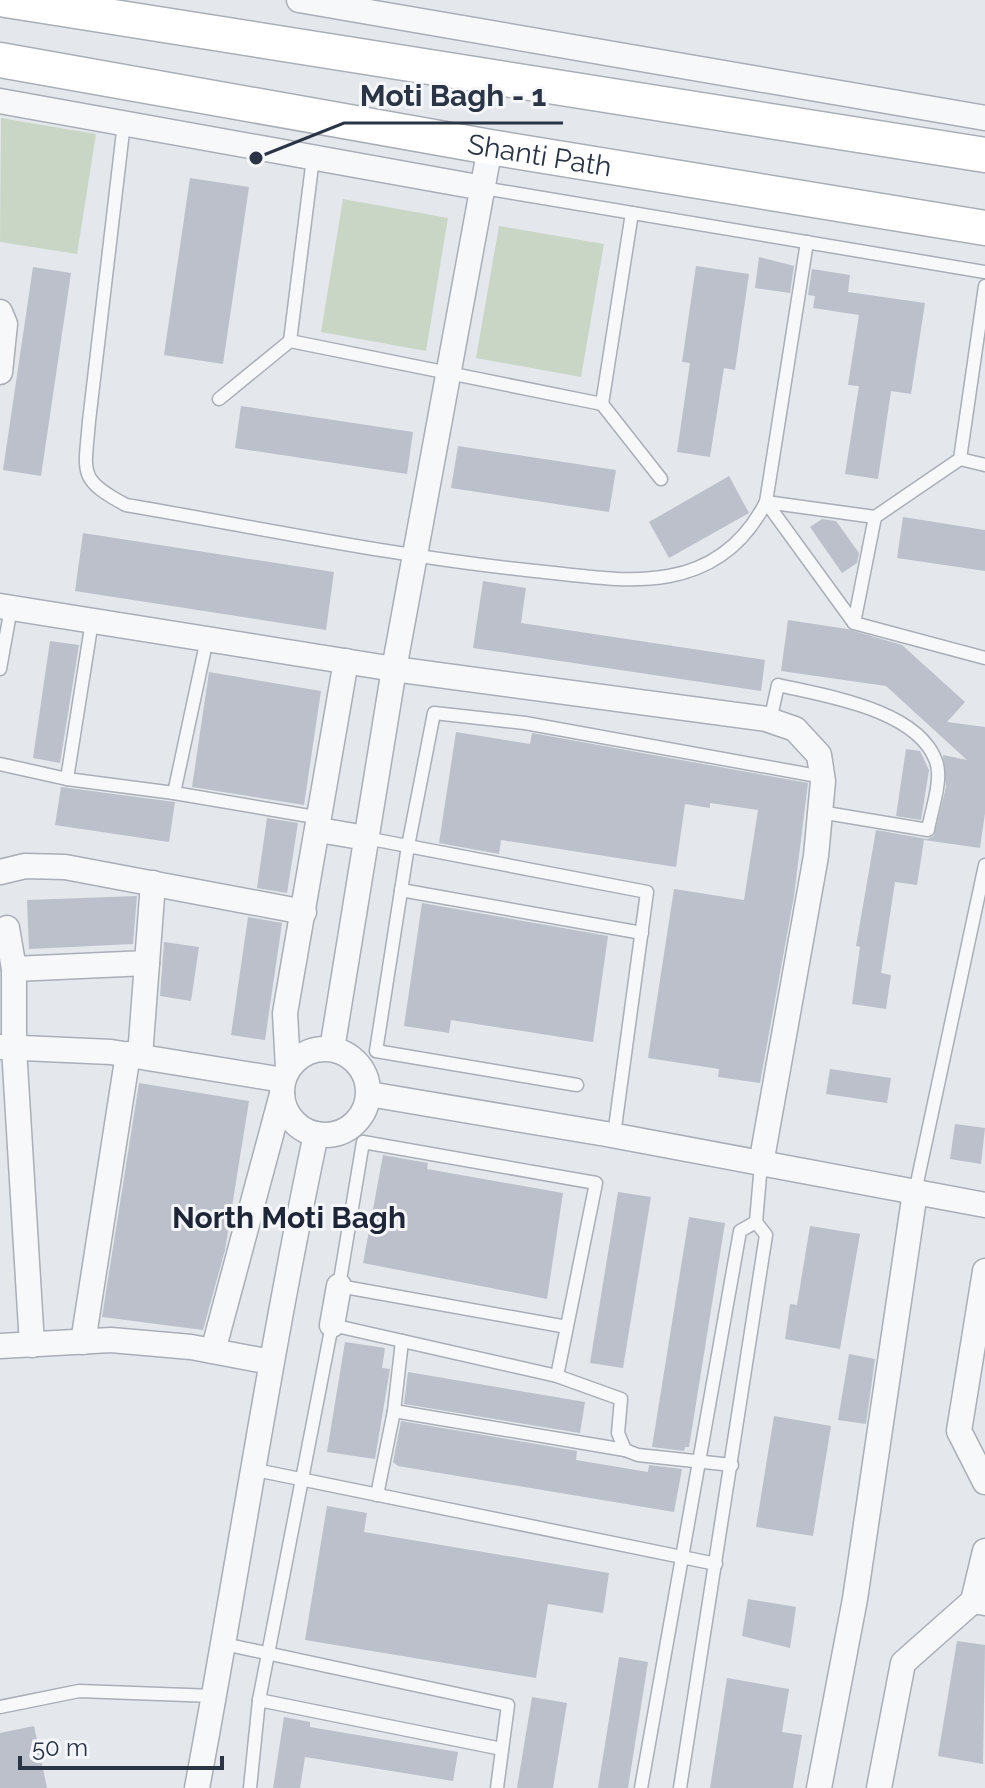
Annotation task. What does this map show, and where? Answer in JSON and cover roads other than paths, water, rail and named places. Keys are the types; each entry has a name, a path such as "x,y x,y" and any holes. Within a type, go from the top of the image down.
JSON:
{"main road":[{"path":"6,0 985,155"},
{"name":"Shanti Path","path":"0,60 490,147 985,228"}],"street":[{"path":"299,0 985,118"},
{"path":"0,101 483,188"},
{"path":"332,1049 394,669 490,147"},
{"path":"0,312 5,324 0,372"},
{"path":"6,607 394,669 770,721 795,729 819,755 823,777 816,856 761,1164"},
{"path":"213,1351 285,1081 307,1052 332,1049 344,1053 363,1070 369,1094 363,1112 351,1127 328,1136 316,1134 292,1120 285,1081 285,1013 346,661"},
{"path":"320,824 366,838"},
{"path":"0,872 25,866 65,867 304,912"},
{"path":"83,1342 134,1055 147,963 153,883"},
{"path":"7,928 14,969 7,1048 32,1345"},
{"path":"14,969 147,963"},
{"path":"7,1048 134,1055 285,1081"},
{"path":"369,1094 614,1135 985,1205"},
{"path":"197,1788 256,1470 271,1362 316,1134"},
{"path":"819,1788 855,1599 915,1192"},
{"path":"985,1271 979,1343 959,1431 985,1482"},
{"path":"332,1325 339,1286"},
{"path":"0,1346 111,1340 213,1351 271,1362"},
{"path":"879,1788 903,1663 979,1602 985,1551"}],"lane":[{"path":"124,123 89,421 85,469 93,488 126,505 415,556 615,579 669,576 716,559 752,529 766,502 807,242"},
{"path":"219,399 290,341 313,158"},
{"path":"483,188 985,272"},
{"path":"602,404 632,213"},
{"path":"766,502 875,517 960,459 985,286"},
{"path":"290,341 602,404 661,479"},
{"path":"960,459 985,465"},
{"path":"766,502 854,623 985,658"},
{"path":"854,623 875,517"},
{"path":"0,669 6,607"},
{"path":"67,779 92,621"},
{"path":"174,793 207,639"},
{"path":"770,721 778,685 893,716 928,748 936,761 938,773 928,830 820,812"},
{"path":"577,1085 376,1051 408,846 434,713 525,723 823,777"},
{"path":"0,764 67,779 174,793 320,824"},
{"path":"366,838 647,892 614,1135"},
{"path":"915,1192 985,865"},
{"path":"401,890 642,933"},
{"path":"557,1376 567,1327 596,1183 363,1142 339,1286 567,1327"},
{"path":"680,1788 766,1235 756,1222 761,1164"},
{"path":"641,1788 740,1231 756,1222"},
{"path":"250,1788 259,1700 332,1325 557,1376 621,1399 618,1433 625,1450"},
{"path":"377,1495 394,1411 402,1341"},
{"path":"394,1411 625,1450 638,1455 732,1465"},
{"path":"256,1470 716,1564"},
{"path":"224,1644 508,1705 497,1788"},
{"path":"0,1707 79,1691 214,1696"},
{"path":"259,1700 502,1749"}],"place":[{"name":"Moti Bagh - 1","path":"256,158"}],"district":[{"name":"North Moti Bagh","path":"289,1218"}]}
